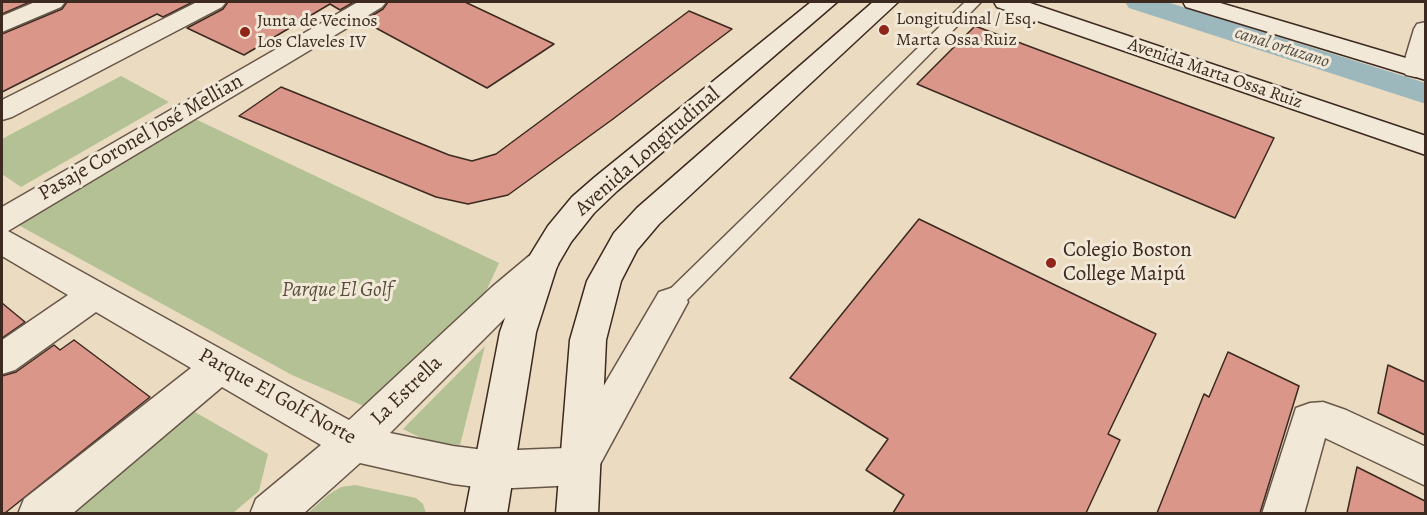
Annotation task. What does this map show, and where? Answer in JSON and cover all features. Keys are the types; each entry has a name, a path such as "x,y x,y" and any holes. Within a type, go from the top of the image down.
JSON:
{"street":[{"path":"2,25 53,2"},
{"path":"2,111 214,2"},
{"name":"Pasaje Coronel José Mellian","path":"2,221 374,2"},
{"name":"Avenida Longitudinal","path":"486,513 513,354 541,265 565,226 598,191 825,2"},
{"path":"577,513 586,356 592,316 604,281 625,242 656,209 886,2"},
{"name":"Avenida Marta Ossa Ruiz","path":"1005,2 1425,146"},
{"path":"1194,2 1420,70 1425,29"},
{"name":"Parque El Golf Norte","path":"2,241 353,443 453,465 492,470 578,466"},
{"name":"La Estrella","path":"271,513 353,443 504,297 541,265"},
{"path":"2,359 95,295"},
{"path":"578,466 671,302"},
{"path":"39,513 221,366"},
{"path":"1283,513 1310,420 1323,419 1332,422 1425,467"}],"lane":[{"path":"671,302 973,2"}],"green space":[{"path":"121,76 169,102 21,187 2,174 2,139"},
{"name":"Parque El Golf","path":"193,118 499,263 483,298 366,407 292,375 11,221"},
{"path":"485,346 460,445 431,443 403,429"},
{"path":"188,408 268,454 259,491 233,513 60,514"},
{"path":"355,485 416,498 423,504 426,513 308,513 341,487"}],"building":[{"path":"2,2 30,2 2,14"},
{"path":"67,2 193,2 163,17 157,14 2,92 2,34 62,9"},
{"path":"228,2 354,2 340,10 330,4 244,55 187,28 223,9"},
{"path":"388,2 465,2 554,44 487,88 363,21 383,9"},
{"path":"689,11 732,29 508,195 468,204 436,197 239,116 281,87 449,155 472,161 496,154"},
{"path":"975,26 1274,138 1235,218 917,84"},
{"path":"919,219 1156,334 1108,434 1120,440 1086,513 893,513 904,495 866,470 888,439 790,378"},
{"path":"2,303 25,322 2,338"},
{"path":"74,340 150,397 5,513 2,513 2,376 16,372 54,345 60,350"},
{"path":"1228,352 1299,386 1260,513 1157,513 1204,394 1209,397"},
{"path":"1388,365 1425,382 1425,435 1378,413"},
{"path":"1357,467 1425,501 1425,513 1347,513"}],"waterway":[{"name":"canal ortuzano","path":"1139,2 1426,94"}],"place":[{"name":"Longitudinal / Esq. Marta Ossa Ruiz","path":"884,30"},
{"name":"Junta de Vecinos Los Claveles IV","path":"245,32"},
{"name":"Colegio Boston College Maipú","path":"1051,263"}]}
